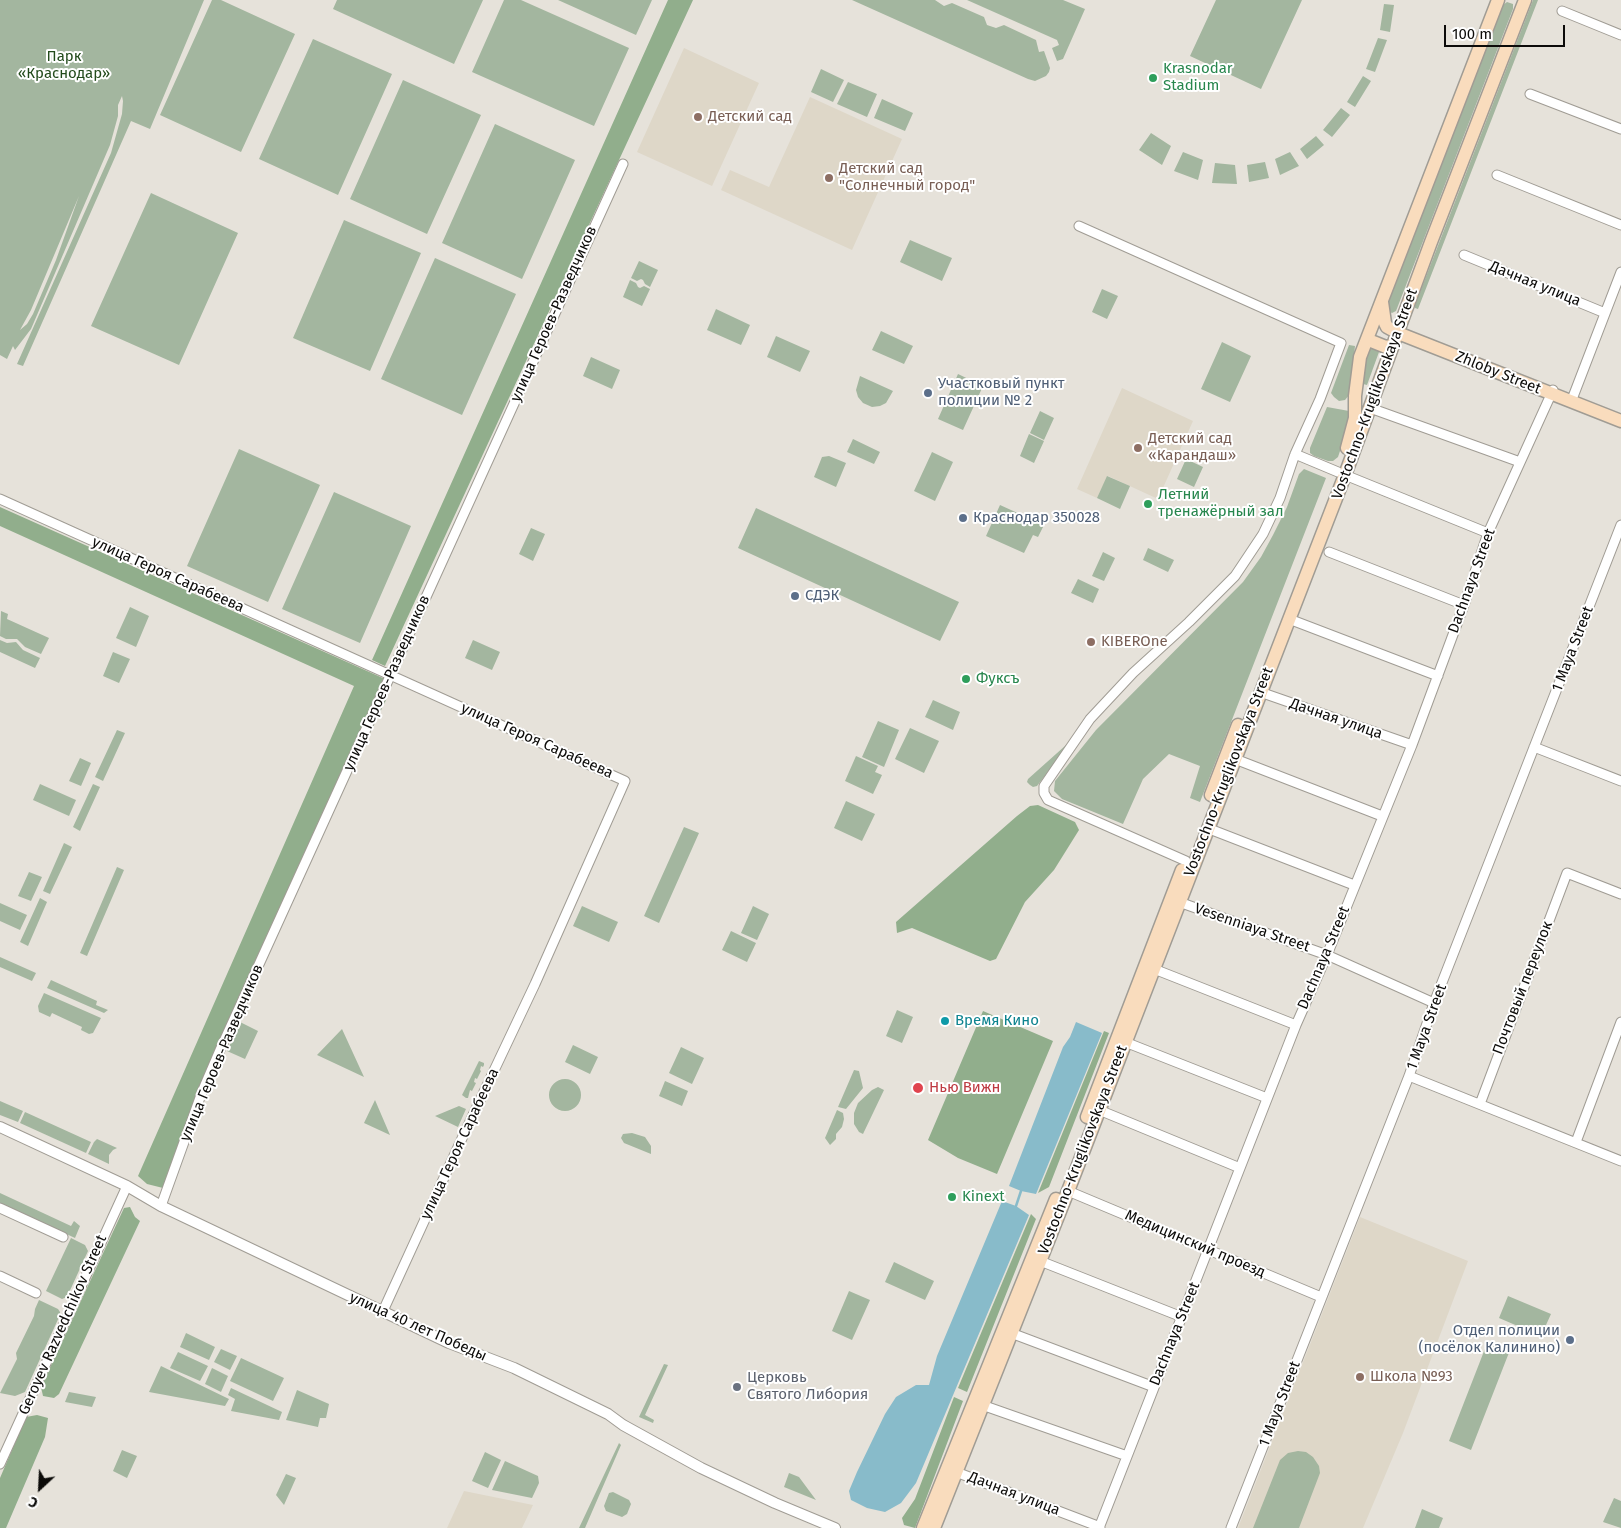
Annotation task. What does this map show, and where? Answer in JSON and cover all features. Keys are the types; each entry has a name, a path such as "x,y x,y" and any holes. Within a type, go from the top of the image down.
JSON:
{"main road":[{"path":"1514,0 1520,14"},
{"name":"Vostochno-Kruglikovskaya Street","path":"923,1528 1059,1190 1186,861 1340,472 1370,408 1431,242 1525,0"},
{"name":"Vostochno-Kruglikovskaya Street","path":"934,1528 1068,1191 1289,619 1340,472 1353,428 1360,357 1499,2"},
{"path":"1382,299 1387,327 1396,339"},
{"name":"Zhloby Street","path":"1405,316 1408,329 1417,335 1552,392"},
{"name":"Zhloby Street","path":"1368,337 1371,341 1386,347 1396,339 1621,416"},
{"name":"Zhloby Street","path":"1572,399 1621,422"}],"street":[{"path":"1562,11 1621,35"},
{"path":"1530,94 1621,129"},
{"name":"улица Героев-Разведчиков","path":"161,1206 202,1092 220,1050 623,164"},
{"path":"1497,175 1621,225"},
{"path":"1079,226 1341,342 1320,399 1295,454 1280,498 1263,534 1236,576 1189,622 1133,672 1090,719 1044,786 1044,792 1048,800 1186,861"},
{"name":"Дачная улица","path":"1464,255 1605,313"},
{"path":"1572,399 1621,272"},
{"name":"Dachnaya Street","path":"1099,1528 1296,1025 1412,745 1464,605 1488,533 1552,392"},
{"path":"1370,408 1520,462"},
{"path":"1295,454 1488,533"},
{"name":"улица Героя Сарабеева","path":"0,499 625,781 535,984 383,1312"},
{"name":"1 Maya Street","path":"1232,1528 1409,1076 1434,1003 1621,525"},
{"path":"1329,552 1464,605"},
{"path":"1289,619 1438,676"},
{"name":"Дачная улица","path":"1260,692 1412,745"},
{"path":"1534,748 1621,781"},
{"path":"1235,759 1382,816"},
{"path":"1208,828 1354,885"},
{"name":"Почтовый переулок","path":"1480,1104 1567,873 1621,894"},
{"name":"Vesenniaya Street","path":"1179,902 1327,954 1434,1003"},
{"path":"1154,969 1296,1025"},
{"path":"1576,1142 1621,1022"},
{"path":"1125,1042 1267,1098"},
{"path":"1409,1076 1621,1161"},
{"path":"1099,1110 1240,1168"},
{"name":"улица 40 лет Победы","path":"0,1127 127,1186 161,1206 449,1343 522,1372 608,1414 623,1425 723,1479 835,1528"},
{"name":"Geroyev Razvedchikov Street","path":"0,1464 127,1186"},
{"name":"Медицинский проезд","path":"1068,1191 1321,1297"},
{"path":"0,1208 63,1237"},
{"path":"1040,1261 1182,1316"},
{"path":"0,1276 36,1293"},
{"path":"1011,1333 1154,1386"},
{"path":"982,1405 1127,1456"},
{"name":"Дачная улица","path":"956,1472 1099,1528"}],"shaded area":[{"name":"Детский сад","path":"684,48 759,83 712,186 637,152"},
{"name":"Детский сад \"Солнечный город\"","path":"810,97 902,139 852,250 721,190 730,170 769,187"},
{"name":"Детский сад «Карандаш»","path":"1122,388 1193,421 1158,499 1108,476 1097,498 1077,489"},
{"name":"Школа №93","path":"1360,1217 1468,1261 1403,1433 1363,1528 1238,1528"},
{"path":"464,1491 533,1505 522,1528 447,1528"}],"green space":[{"name":"Парк «Краснодар»","path":"0,0 204,0 150,129 131,121 23,366 17,364 111,153 122,114 122,96 118,105 118,116 110,145 31,329 15,350 13,346 7,359 0,355","holes":["79,196 56,260 33,314 27,324 20,330 31,310"]},
{"path":"212,0 221,0 295,34 241,152 160,115"},
{"path":"337,0 483,0 454,64 333,9"},
{"path":"504,0 521,0 629,48 594,126 472,72"},
{"path":"558,0 652,0 636,35"},
{"path":"668,0 693,0 385,666 372,660"},
{"path":"852,0 935,0 944,6 952,3 984,17 987,25 996,28 1004,25 1036,40 1039,52 1044,51 1050,68 1049,72 1046,76 1035,81 1028,79"},
{"path":"967,0 1063,0 1085,9 1063,59 1057,61 1052,48 1059,45 1057,40"},
{"path":"1216,0 1302,0 1261,89 1190,56"},
{"path":"1533,0 1538,0 1418,309 1415,308 1415,305"},
{"path":"1507,2 1513,4 1513,9 1396,311 1392,313 1386,308 1503,5"},
{"path":"1384,4 1394,5 1390,32 1380,30"},
{"path":"1378,38 1387,40 1375,72 1366,69"},
{"path":"313,39 392,74 338,195 259,159"},
{"path":"821,69 844,80 833,102 811,92"},
{"path":"1363,76 1371,81 1355,107 1347,102"},
{"path":"403,80 481,115 427,234 350,199"},
{"path":"848,82 877,94 867,117 837,104"},
{"path":"882,99 913,113 905,131 874,118"},
{"path":"1341,108 1350,115 1332,137 1323,130"},
{"path":"495,124 575,160 522,279 442,243"},
{"path":"1151,133 1171,146 1162,165 1139,150"},
{"path":"1316,136 1324,145 1307,159 1300,149"},
{"path":"1183,152 1203,160 1198,180 1174,171"},
{"path":"1290,152 1299,166 1280,175 1275,159"},
{"path":"1265,162 1269,178 1249,182 1247,165"},
{"path":"1215,163 1235,165 1237,184 1212,183"},
{"path":"151,193 238,233 179,365 91,326"},
{"path":"344,220 421,253 370,371 293,338"},
{"path":"910,240 952,258 942,281 900,262"},
{"path":"435,258 516,294 462,415 381,379"},
{"path":"639,261 658,270 650,287 641,279 637,281 631,278"},
{"path":"630,280 640,288 644,286 650,289 642,306 623,297"},
{"path":"1102,289 1118,296 1107,319 1092,312"},
{"path":"716,309 750,325 741,345 707,330"},
{"path":"881,331 913,346 904,364 872,350"},
{"path":"776,336 810,351 800,372 767,357"},
{"path":"1222,342 1251,356 1230,402 1201,389"},
{"path":"1349,345 1355,346 1350,394 1345,400 1339,401 1331,393"},
{"path":"1368,347 1377,347 1379,352 1367,385 1363,384 1363,370"},
{"path":"591,357 620,370 612,389 583,376"},
{"path":"958,374 983,386 963,430 938,419"},
{"path":"860,376 893,391 886,403 872,407 863,403 858,397 856,390"},
{"path":"1327,407 1349,411 1348,427 1338,457 1333,461 1328,461 1310,453 1310,448"},
{"path":"1040,411 1054,418 1044,440 1030,433"},
{"path":"1029,434 1044,441 1034,463 1020,456"},
{"path":"853,439 880,452 874,464 847,452"},
{"path":"239,449 320,485 268,602 187,566"},
{"path":"932,452 953,462 935,501 914,491"},
{"path":"829,456 846,463 836,487 814,477 822,457"},
{"path":"1186,459 1203,467 1194,487 1177,479"},
{"path":"1304,469 1326,478 1200,802 1190,798 1200,766 1169,754 1143,779 1123,824 1062,799 1054,791 1055,781 1096,730 1243,582 1261,557 1273,535 1287,507 1299,474"},
{"path":"1107,476 1130,486 1120,509 1097,498"},
{"path":"334,492 411,526 360,643 282,609"},
{"path":"1000,505 1044,525 1038,537 1033,535 1024,553 986,536"},
{"path":"0,507 385,679 378,695 387,698 209,1065 163,1188 147,1184 138,1176 354,686 0,526"},
{"path":"756,508 959,602 940,641 738,548"},
{"path":"531,528 545,534 533,561 519,554"},
{"path":"1148,548 1174,560 1168,572 1143,560"},
{"path":"1103,552 1115,558 1104,581 1092,576"},
{"path":"1078,579 1099,589 1093,603 1071,593"},
{"path":"130,607 149,616 136,647 116,638"},
{"path":"1,611 8,614 7,619 49,638 41,654 25,647 17,639 6,639 0,636"},
{"path":"0,640 7,643 16,642 23,650 40,658 35,668 0,652"},
{"path":"473,640 500,652 492,670 465,658"},
{"path":"113,652 130,659 119,683 103,676"},
{"path":"933,700 960,712 953,730 925,717"},
{"path":"878,721 899,730 884,767 862,757"},
{"path":"910,728 939,741 924,773 895,759"},
{"path":"117,730 125,733 103,781 95,777"},
{"path":"1075,737 1037,786 1033,787 1027,782 1028,779"},
{"path":"856,756 878,766 875,772 882,775 873,794 845,781"},
{"path":"80,758 91,763 81,786 69,781"},
{"path":"40,784 76,800 69,816 33,800"},
{"path":"93,784 100,787 80,831 73,827"},
{"path":"846,801 875,814 862,841 834,828"},
{"path":"1038,805 1075,822 1079,830 1054,870 1025,902 996,959 990,961 912,928 897,933 896,922 1017,816 1030,806"},
{"path":"684,827 699,833 659,923 644,916"},
{"path":"64,843 72,847 50,894 43,891"},
{"path":"117,867 124,870 87,956 80,953"},
{"path":"29,872 42,877 31,901 18,896"},
{"path":"40,898 47,902 28,946 20,942"},
{"path":"0,903 27,915 20,930 0,921"},
{"path":"582,906 618,922 609,942 573,926"},
{"path":"753,906 769,914 757,940 741,933"},
{"path":"731,931 756,943 747,962 722,950"},
{"path":"0,957 36,973 32,981 0,967"},
{"path":"51,980 97,1001 96,1005 108,1010 104,1013 47,988"},
{"path":"44,993 101,1018 93,1033 89,1034 81,1030 82,1027 52,1013 50,1017 39,1012 38,1006"},
{"path":"897,1010 913,1017 902,1043 886,1036"},
{"path":"983,1011 1053,1041 997,1174 958,1158 928,1140"},
{"path":"240,1022 258,1031 245,1059 227,1051"},
{"path":"342,1029 364,1077 317,1055"},
{"path":"1104,1031 1109,1033 1049,1187 1038,1193"},
{"path":"573,1045 598,1057 590,1074 565,1062"},
{"path":"681,1047 704,1058 692,1084 669,1073"},
{"path":"479,1061 484,1063 484,1065 483,1067 481,1066 477,1079 475,1078 474,1082 476,1083 472,1091 470,1090 468,1098 466,1098 462,1095"},
{"path":"854,1070 859,1071 863,1088 846,1109 838,1107"},
{"path":"565,1079 576,1084 581,1095 576,1106 565,1111 554,1106 549,1095 554,1084"},
{"path":"665,1081 688,1091 682,1106 659,1096"},
{"path":"878,1087 884,1090 863,1134 859,1132 854,1124 854,1113 858,1103"},
{"path":"375,1100 390,1135 364,1123"},
{"path":"0,1101 23,1111 18,1122 0,1115"},
{"path":"459,1106 466,1109 458,1127 435,1116"},
{"path":"837,1110 843,1113 844,1119 842,1127 836,1134 836,1139 830,1145 825,1138"},
{"path":"25,1112 91,1142 86,1153 20,1123"},
{"path":"632,1133 645,1137 651,1146 651,1154 624,1143 621,1138 623,1134"},
{"path":"97,1139 117,1148 109,1155 109,1164 88,1154"},
{"path":"0,1193 71,1226 74,1221 80,1226 75,1238 0,1203"},
{"path":"130,1207 135,1217 140,1221 59,1394 54,1398 43,1396 41,1387 124,1208"},
{"path":"1031,1214 1036,1219 967,1392 958,1388"},
{"path":"71,1238 85,1245 88,1251 67,1297 62,1299 46,1291"},
{"path":"894,1262 934,1281 925,1300 885,1282"},
{"path":"849,1291 870,1300 852,1340 832,1331"},
{"path":"1508,1296 1551,1314 1541,1336 1499,1318"},
{"path":"39,1300 58,1309 60,1315 25,1392 15,1396 0,1393 17,1359 16,1353 34,1316"},
{"path":"186,1333 215,1347 209,1360 180,1347"},
{"path":"1488,1341 1510,1350 1471,1450 1449,1441"},
{"path":"221,1349 237,1356 230,1370 214,1362"},
{"path":"178,1352 208,1366 200,1381 170,1368"},
{"path":"241,1358 284,1378 273,1401 230,1381"},
{"path":"664,1364 668,1365 645,1415 654,1420 653,1423 639,1417"},
{"path":"161,1366 229,1399 225,1406 149,1392"},
{"path":"212,1368 228,1376 221,1392 205,1384"},
{"path":"231,1388 282,1412 279,1420 231,1411 235,1399 228,1395"},
{"path":"297,1390 329,1404 326,1418 320,1418 318,1427 286,1420"},
{"path":"69,1392 96,1397 92,1407 65,1402"},
{"path":"954,1397 963,1401 915,1528 904,1525 902,1518 915,1499"},
{"path":"37,1415 48,1418 45,1437 6,1528 0,1528 0,1478 26,1417"},
{"path":"619,1443 621,1445 585,1528 579,1528"},
{"path":"122,1450 137,1456 127,1478 113,1471"},
{"path":"485,1452 501,1460 488,1488 472,1481"},
{"path":"1306,1452 1313,1457 1319,1466 1320,1473 1299,1528 1253,1528 1280,1460 1288,1453"},
{"path":"505,1461 538,1476 539,1483 532,1498 492,1490"},
{"path":"789,1473 799,1477 816,1500 784,1487"},
{"path":"286,1474 296,1478 284,1505 276,1495"},
{"path":"613,1492 629,1500 631,1504 627,1514 622,1517 606,1511 604,1506 609,1493"},
{"path":"1614,1498 1621,1501 1621,1528 1603,1522"},
{"path":"1422,1509 1443,1518 1439,1528 1415,1528"}],"water":[{"path":"1076,1022 1102,1033 1036,1194 1021,1191 1009,1186 1063,1047 1070,1037"},
{"path":"1002,1201 1016,1206 1029,1215 916,1483 901,1503 885,1512 867,1508 851,1500 849,1491 857,1472 885,1414 896,1397 916,1385 929,1385 937,1356"}],"waterway":[{"path":"1016,1206 1021,1191"}],"place":[{"name":"Krasnodar Stadium","path":"1153,78"},
{"name":"Детский сад","path":"698,117"},
{"name":"Детский сад \"Солнечный город\"","path":"829,178"},
{"name":"Участковый пункт полиции № 2","path":"928,393"},
{"name":"Детский сад «Карандаш»","path":"1138,448"},
{"name":"Летний тренажёрный зал","path":"1148,504"},
{"name":"Краснодар 350028","path":"963,518"},
{"name":"СДЭК","path":"795,596"},
{"name":"KIBEROne","path":"1091,642"},
{"name":"Фуксъ","path":"966,679"},
{"name":"Время Кино","path":"945,1021"},
{"name":"Нью Вижн","path":"918,1088"},
{"name":"Kinext","path":"952,1197"},
{"name":"Отдел полиции (посёлок Калинино)","path":"1570,1340"},
{"name":"Школа №93","path":"1360,1377"},
{"name":"Церковь Святого Либория","path":"737,1387"}]}
